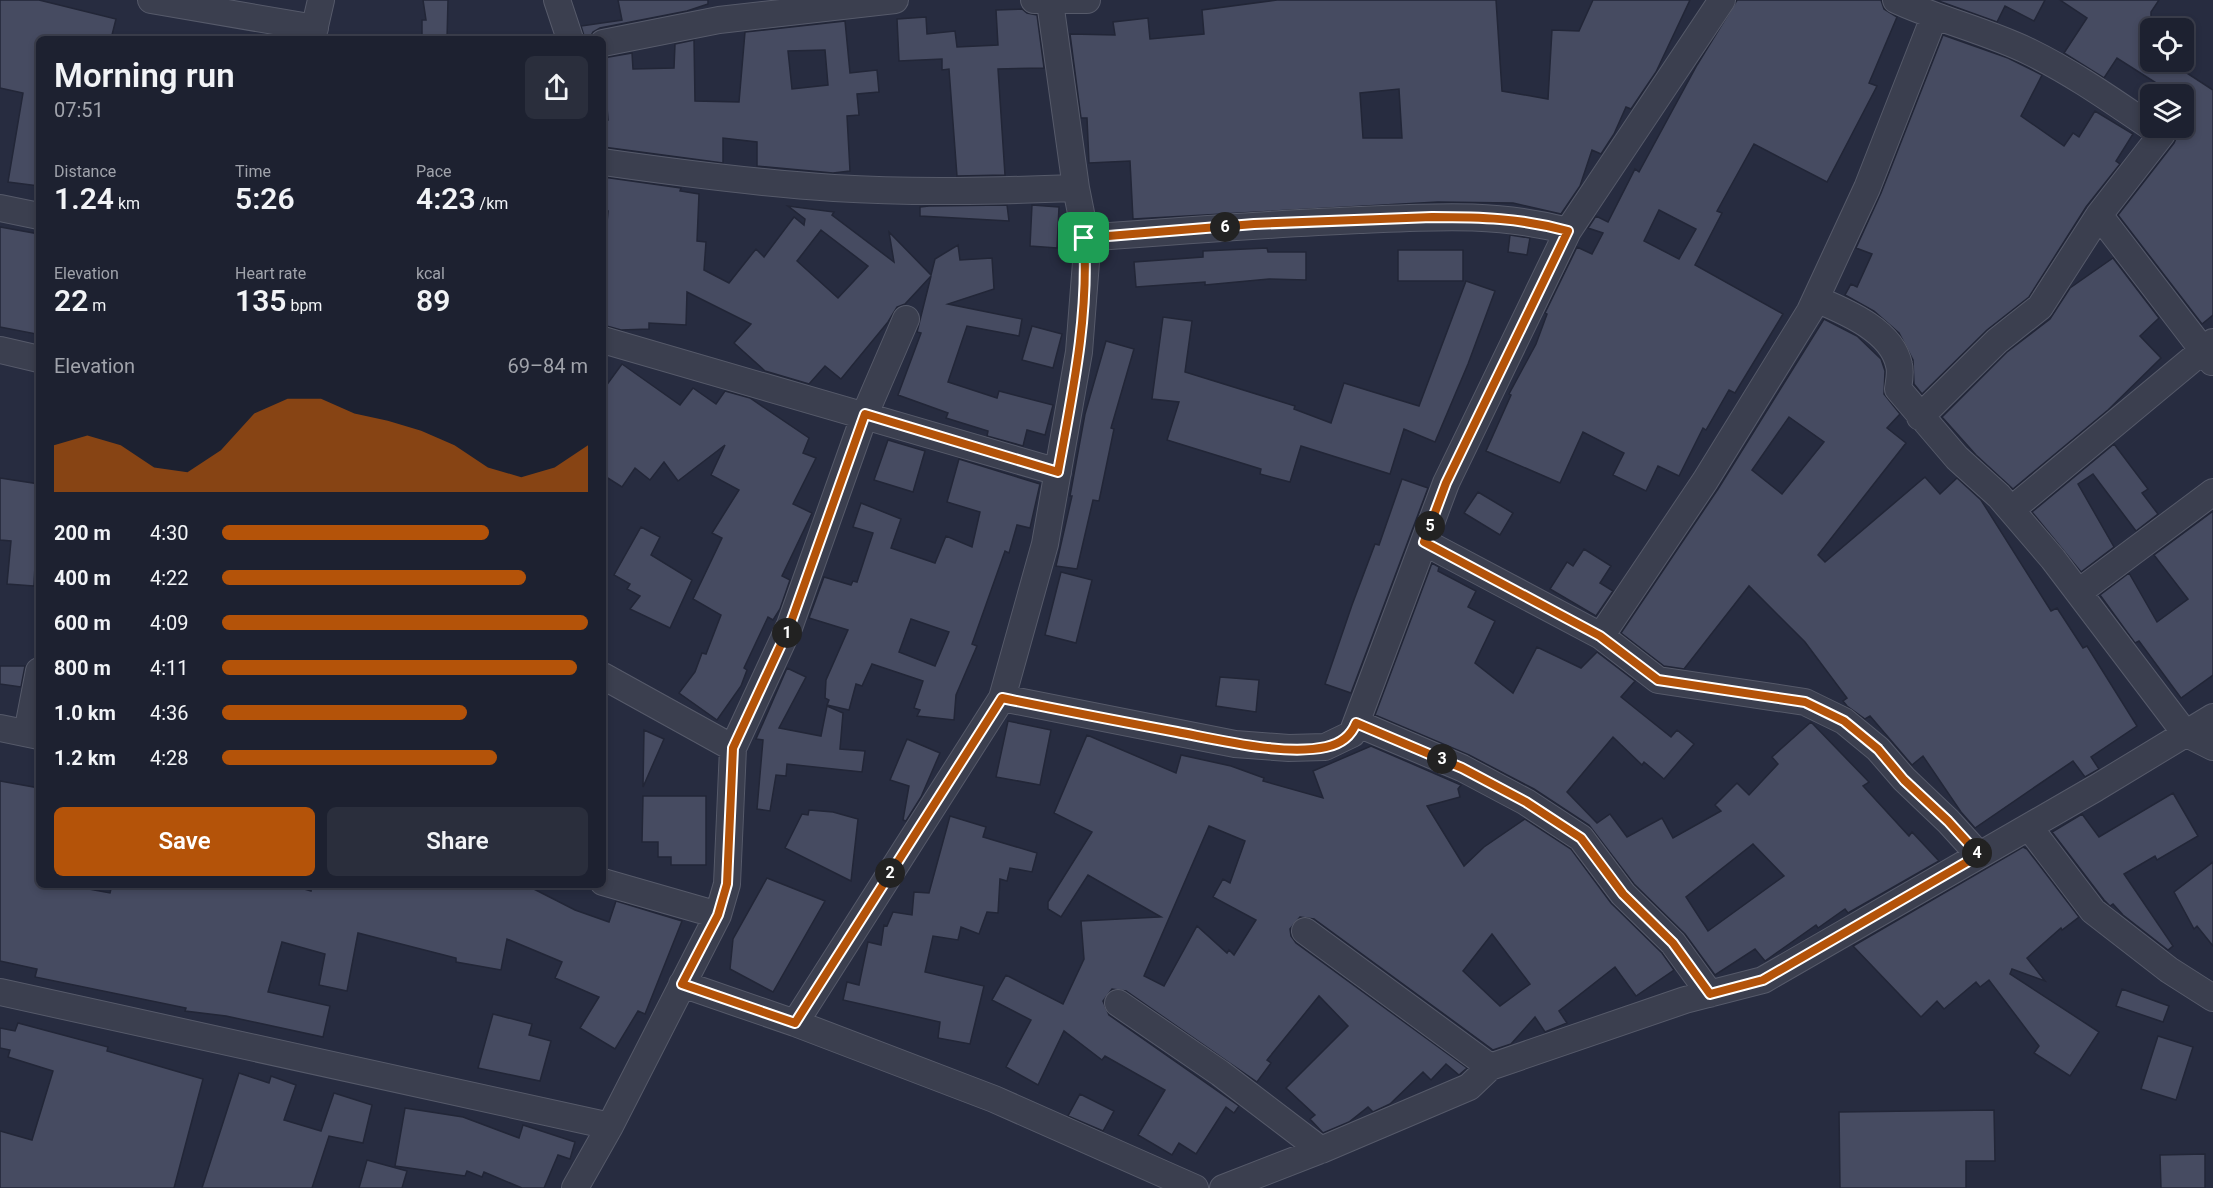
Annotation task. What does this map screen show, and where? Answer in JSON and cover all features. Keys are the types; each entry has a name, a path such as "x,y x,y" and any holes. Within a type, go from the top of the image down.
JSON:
{"street":[{"path":"151,0 313,34 321,0"},
{"path":"557,0 569,36"},
{"path":"606,42 719,20 895,0"},
{"path":"795,1023 1002,698 1015,659 1045,544 1058,472 1079,352 1086,262 1076,188 1042,1 1088,0"},
{"path":"1002,698 1235,744 1325,747 1352,734 1446,483 1568,231 1722,0"},
{"path":"1896,0 1934,17 2027,50 2076,76 2140,120"},
{"path":"1600,636 1705,482 1816,299 1868,188 1934,17"},
{"path":"1920,417 1997,341 2040,307 2060,280 2099,215 2159,138"},
{"path":"606,162 682,173 834,188 1002,191 1076,188"},
{"path":"0,208 36,215"},
{"path":"2011,510 2210,352 2099,215"},
{"path":"1084,238 1254,224 1432,217 1500,217 1531,221 1568,231"},
{"path":"1816,299 1844,311 1887,342 1899,364 1898,389 1920,417 2011,510 2079,592 2185,733 2213,747"},
{"path":"575,1188 718,915 727,884 733,748 790,625 865,414 906,320"},
{"path":"606,341 865,414 1058,472"},
{"path":"0,350 36,357"},
{"path":"2079,592 2213,492"},
{"path":"1424,542 1600,636 1658,680 1805,702 1844,721 1878,749 1904,780 1948,821 1979,855"},
{"path":"606,678 733,748"},
{"path":"0,728 33,734 36,702"},
{"path":"1223,1188 1321,1150 1469,1087 1490,1067 1710,994 1763,980 2213,717"},
{"path":"1356,723 1462,768 1526,802 1581,838 1623,894 1673,943 1710,994"},
{"path":"2029,826 2093,911 2169,970 2213,998"},
{"path":"606,883 718,915"},
{"path":"1305,931 1490,1067"},
{"path":"682,984 795,1023 994,1099 1195,1188"},
{"path":"0,992 609,1126"},
{"path":"1118,1003 1220,1073 1321,1150"}],"building":[{"path":"0,0 39,0 116,19 112,36 36,36 36,186 8,182 23,93 0,88"},
{"path":"423,0 448,0 447,36 422,36 422,20 426,20"},
{"path":"618,0 708,0 708,4 687,11 600,28 591,36 584,36 581,26 622,20"},
{"path":"1277,0 1496,0 1502,91 1548,99 1552,30 1579,31 1593,0 1690,0 1656,72 1631,109 1626,107 1614,134 1601,154 1592,150 1580,186 1561,214 1513,203 1438,202 1133,219 1130,161 1089,163 1087,118 1081,118 1070,34 1115,35 1113,22 1148,18 1150,39 1204,34 1202,10","holes":["1399,89 1402,138 1363,138 1360,93"]},
{"path":"1737,0 1881,0 1884,9 1897,17 1869,83 1877,86 1827,182 1754,144 1717,211 1722,213 1695,265 1783,314 1735,393 1729,390 1706,430 1703,428 1679,476 1658,466 1646,491 1613,475 1624,453 1583,432 1560,483 1486,451 1511,395 1509,394 1536,344 1547,314 1545,313 1577,247 1592,254 1603,233 1588,228 1596,216 1608,222 1635,169 1639,172 1697,65","holes":["1659,210 1696,229 1679,259 1644,241"]},
{"path":"1936,0 2045,0 2034,21 2005,6 1997,22"},
{"path":"2060,0 2159,0 2151,12 2151,18 2140,18 2140,72 2185,72 2213,90 2213,315 2202,324 2118,215 2176,138 2194,138 2194,84 2158,84 2117,58 2104,78 2064,53 2087,18"},
{"path":"1022,9 1027,13 1037,15 1044,68 998,69 1005,175 957,176 949,69 942,70 942,59 899,61 897,19 926,17 927,34 955,31 957,47 998,45 996,10"},
{"path":"845,21 850,73 877,70 879,92 857,94 859,115 847,116 850,171 833,173 757,166 757,142 723,138 723,163 606,147 606,120 608,120 606,57 632,53 633,69 674,68 675,44 694,40 695,101 739,102 745,32","holes":["825,50 828,85 792,89 788,51"]},
{"path":"1943,35 2008,58 2042,75 2021,116 2064,146 2073,133 2079,137 2095,111 2133,134 2116,161 2120,164 2086,207 2029,297 1987,330 1922,394 1914,384 1913,360 1899,333 1874,311 1845,295 1851,284 1857,287 1872,254 1856,248 1881,193"},
{"path":"606,177 681,188 680,191 699,194 697,241 706,242 704,270 729,283 756,249 764,257 794,217 804,225 805,219 788,206 834,212 832,215 894,262 889,232 931,275 935,259 958,245 960,260 992,258 994,289 948,304 1022,319 1019,336 967,326 948,382 997,398 999,391 1053,405 1045,435 1027,430 1023,446 987,436 988,431 946,418 948,413 898,395 921,333 917,332 931,276 905,304 897,307 888,322 841,379 825,366 809,384 765,371 734,343 751,324 687,292 686,325 649,323 649,329 621,330 606,326 608,211 606,211","holes":["821,230 868,266 838,298 797,261"]},
{"path":"1007,205 1009,221 920,216 920,207"},
{"path":"1032,205 1059,207 1057,248 1030,246"},
{"path":"0,227 36,233 36,334 0,327"},
{"path":"1510,235 1530,238 1527,255 1508,252"},
{"path":"1267,248 1268,252 1306,252 1306,280 1269,279 1205,285 1205,282 1136,287 1134,262 1203,257 1203,251"},
{"path":"1398,250 1463,250 1463,281 1398,281"},
{"path":"2113,258 2159,318 2140,336 2161,358 2108,410 2013,489 1976,455 1942,417 2007,352 2050,319 2070,288"},
{"path":"1466,281 1495,291 1468,364 1435,442 1404,429 1390,474 1301,446 1290,482 1260,474 1261,469 1167,440 1179,402 1152,399 1163,317 1192,321 1185,372 1295,406 1294,409 1331,423 1344,383 1419,406"},
{"path":"1824,319 1857,336 1881,359 1885,371 1884,394 1900,414 1887,428 1906,443 1818,555 1825,562 1925,477 1940,494 1957,478 1981,500 2051,611 2057,608 2083,648 2087,646 2137,726 2091,757 2099,769 2085,777 2073,761 1975,828 1961,812 1923,756 1912,765 1870,716 1865,719 1847,706 1843,701 1847,698 1805,642 1749,586 1684,669 1664,666 1621,633 1718,489","holes":["1789,417 1824,442 1782,494 1752,470"]},
{"path":"1032,326 1062,334 1053,368 1022,360"},
{"path":"1106,341 1134,349 1111,428 1114,429 1099,501 1093,500 1077,569 1056,566 1072,496 1070,496 1085,414"},
{"path":"622,364 680,405 693,388 716,404 725,391 750,398 809,438 803,453 816,458 793,504 812,513 782,576 790,580 780,609 773,620 768,617 744,668 747,670 741,686 717,720 679,693 695,672 702,653 706,654 721,615 693,599 722,538 712,533 739,490 711,475 725,445 678,481 664,462 650,480 635,468 622,487 606,477 606,386"},
{"path":"888,440 925,451 913,492 874,480"},
{"path":"2114,444 2148,489 2142,493 2158,514 2136,531 2093,474 2078,484 2114,547 2081,572 2032,512"},
{"path":"959,459 1040,484 1030,528 1017,525 1009,553 1005,551 972,644 977,646 956,695 954,720 917,716 920,710 914,708 923,681 872,664 862,686 856,684 849,710 827,705 829,700 825,698 826,680 848,630 809,618 824,577 851,585 853,581 857,582 873,533 853,527 861,503 901,519 891,548 935,563 946,536 972,547 980,512 947,502","holes":["911,619 949,632 935,666 899,652"]},
{"path":"0,478 36,484 34,586 7,584 11,541 0,540"},
{"path":"1402,479 1428,488 1351,693 1325,684 1352,605 1375,544 1379,545"},
{"path":"1478,492 1513,513 1500,535 1464,513"},
{"path":"2213,511 2213,675 2181,698 2139,641 2135,643 2100,595 2129,573 2157,622 2188,599 2154,555"},
{"path":"641,527 660,537 651,555 692,580 670,628 630,609 640,596 627,589 630,584 614,575"},
{"path":"1584,549 1611,566 1600,583 1613,591 1596,616 1550,589 1567,562 1573,566"},
{"path":"1432,563 1439,567 1438,571 1476,591 1468,607 1495,621 1475,663 1513,693 1537,647 1581,668 1597,652 1635,681 1621,697 1671,737 1677,730 1694,744 1664,779 1644,762 1642,765 1613,737 1567,792 1597,823 1610,814 1627,837 1662,818 1673,838 1721,811 1715,805 1737,783 1749,795 1778,764 1772,757 1811,722 1869,782 1863,786 1909,836 1912,832 1939,861 1848,913 1845,909 1818,928 1816,925 1765,961 1755,949 1715,975 1685,934 1634,884 1589,825 1534,789 1469,755 1375,715","holes":["1753,844 1784,876 1708,931 1686,897"]},
{"path":"1061,572 1092,580 1076,643 1045,635"},
{"path":"0,666 25,666 21,687 0,684"},
{"path":"787,668 806,677 779,728 821,736 827,706 843,713 840,749 865,751 862,772 787,764 786,776 776,775 770,811 757,809 763,740 756,739"},
{"path":"1220,677 1259,680 1256,712 1216,706"},
{"path":"1008,721 1051,730 1040,785 996,777"},
{"path":"644,730 664,739 643,787"},
{"path":"1087,735 1176,773 1181,755 1231,766 1264,778 1263,781 1323,798 1313,771 1371,746 1461,785 1458,789 1460,797 1427,806 1464,866 1484,847 1525,819 1571,849 1611,903 1662,953 1674,970 1636,996 1615,967 1559,1011 1567,1023 1545,1032 1535,1017 1511,1044 1493,1050 1314,919 1300,917 1290,929 1291,936 1296,943 1467,1068 1459,1075 1446,1064 1431,1080 1423,1072 1390,1104 1373,1112 1368,1107 1349,1122 1323,1133 1310,1119 1315,1115 1286,1088 1348,1026 1319,996 1267,1060 1271,1063 1257,1082 1126,991 1112,989 1103,1001 1109,1015 1239,1106 1234,1113 1226,1107 1196,1154 1179,1143 1172,1155 1138,1135 1165,1090 1105,1056 1102,1060 1064,1031 1038,1085 1006,1067 1031,1020 992,1000 1006,975 1063,1004 1084,959 1081,921 1161,917 1088,875 1061,917 1048,909 1048,902 1092,832 1054,813","holes":["1209,826 1245,841 1230,883 1223,879 1213,897 1256,920 1234,955 1229,950 1227,953 1197,926 1164,986 1144,976","1492,934 1530,984 1500,1006 1463,971"]},
{"path":"907,739 940,753 921,797 906,821 903,820 909,786 890,780"},
{"path":"0,781 36,787 36,888 83,888 110,893 111,888 301,888 311,891 312,888 532,888 575,910 609,922 616,901 682,921 645,1014 638,1011 615,1049 580,1028 599,997 555,978 562,962 507,939 501,970 456,962 456,958 358,933 347,991 319,985 325,954 282,942 268,992 330,1006 323,1037 226,1016 185,1011 186,1008 35,977 37,969 0,961"},
{"path":"2173,793 2198,836 2157,860 2155,856 2124,874 2173,946 2168,950 2123,915 2113,904 2110,906 2104,900 2052,832 2082,814 2099,837"},
{"path":"643,796 706,796 706,865 671,865 671,857 658,857 658,842 642,842"},
{"path":"809,810 833,812 858,819 851,881 785,848 802,814 808,815"},
{"path":"950,816 986,827 983,837 1037,853 1032,872 1010,868 1007,881 1000,879 998,913 987,912 979,934 961,927 958,940 933,936 925,972 984,986 970,1044 938,1038 940,1022 843,1000 847,982 859,985 868,942 881,945 884,925 887,926 893,912 912,915 914,892 929,893"},
{"path":"2023,847 2027,849 2079,917 2062,930 2061,928 2027,958 2045,981 2012,969 2010,974 2099,1032 2070,1076 2034,1053 2039,1046 1989,980 1980,987 1976,982 1944,1009 1937,1001 1921,1017 1853,946"},
{"path":"2213,862 2213,946 2197,926 2194,929 2174,892"},
{"path":"767,878 825,901 773,992 730,969 733,939"},
{"path":"2122,989 2169,1006 2163,1022 2116,1006"},
{"path":"493,1014 532,1024 529,1035 551,1041 540,1081 478,1068"},
{"path":"18,1023 108,1047 107,1051 203,1079 174,1188 0,1188 0,1131 32,1140 53,1071 8,1057 10,1050 0,1048 0,1028 15,1031"},
{"path":"2158,1036 2193,1047 2176,1100 2141,1089"},
{"path":"239,1073 269,1083 271,1076 296,1085 284,1120 321,1131 334,1093 372,1105 363,1143 329,1136 312,1188 202,1188"},
{"path":"1080,1094 1114,1111 1103,1131 1068,1116"},
{"path":"405,1108 463,1117 519,1138 523,1125 575,1142 570,1159 558,1155 544,1188 522,1188 484,1172 482,1177 467,1171 465,1176 395,1166"},
{"path":"1994,1110 1995,1161 1966,1161 1966,1188 1840,1188 1839,1112"},
{"path":"2205,1154 2205,1188 2161,1188 2160,1155"},
{"path":"367,1160 407,1171 402,1188 359,1188"}],"route":[{"path":"1432,217 1500,217 1531,221 1568,231 1446,483 1424,542 1600,636 1658,680 1682,685 1758,693 1805,702 1844,721 1878,749 1904,780 1948,821 1979,855 1763,980 1710,994 1673,943 1623,894 1581,838 1526,802 1462,768 1356,723 1352,734 1339,742 1325,747 1289,748 1235,744 1002,698 795,1023 682,984 718,915 727,884 733,748 790,625 865,414 1058,472 1079,352 1086,262 1084,238 1254,224 1432,217"}]}
